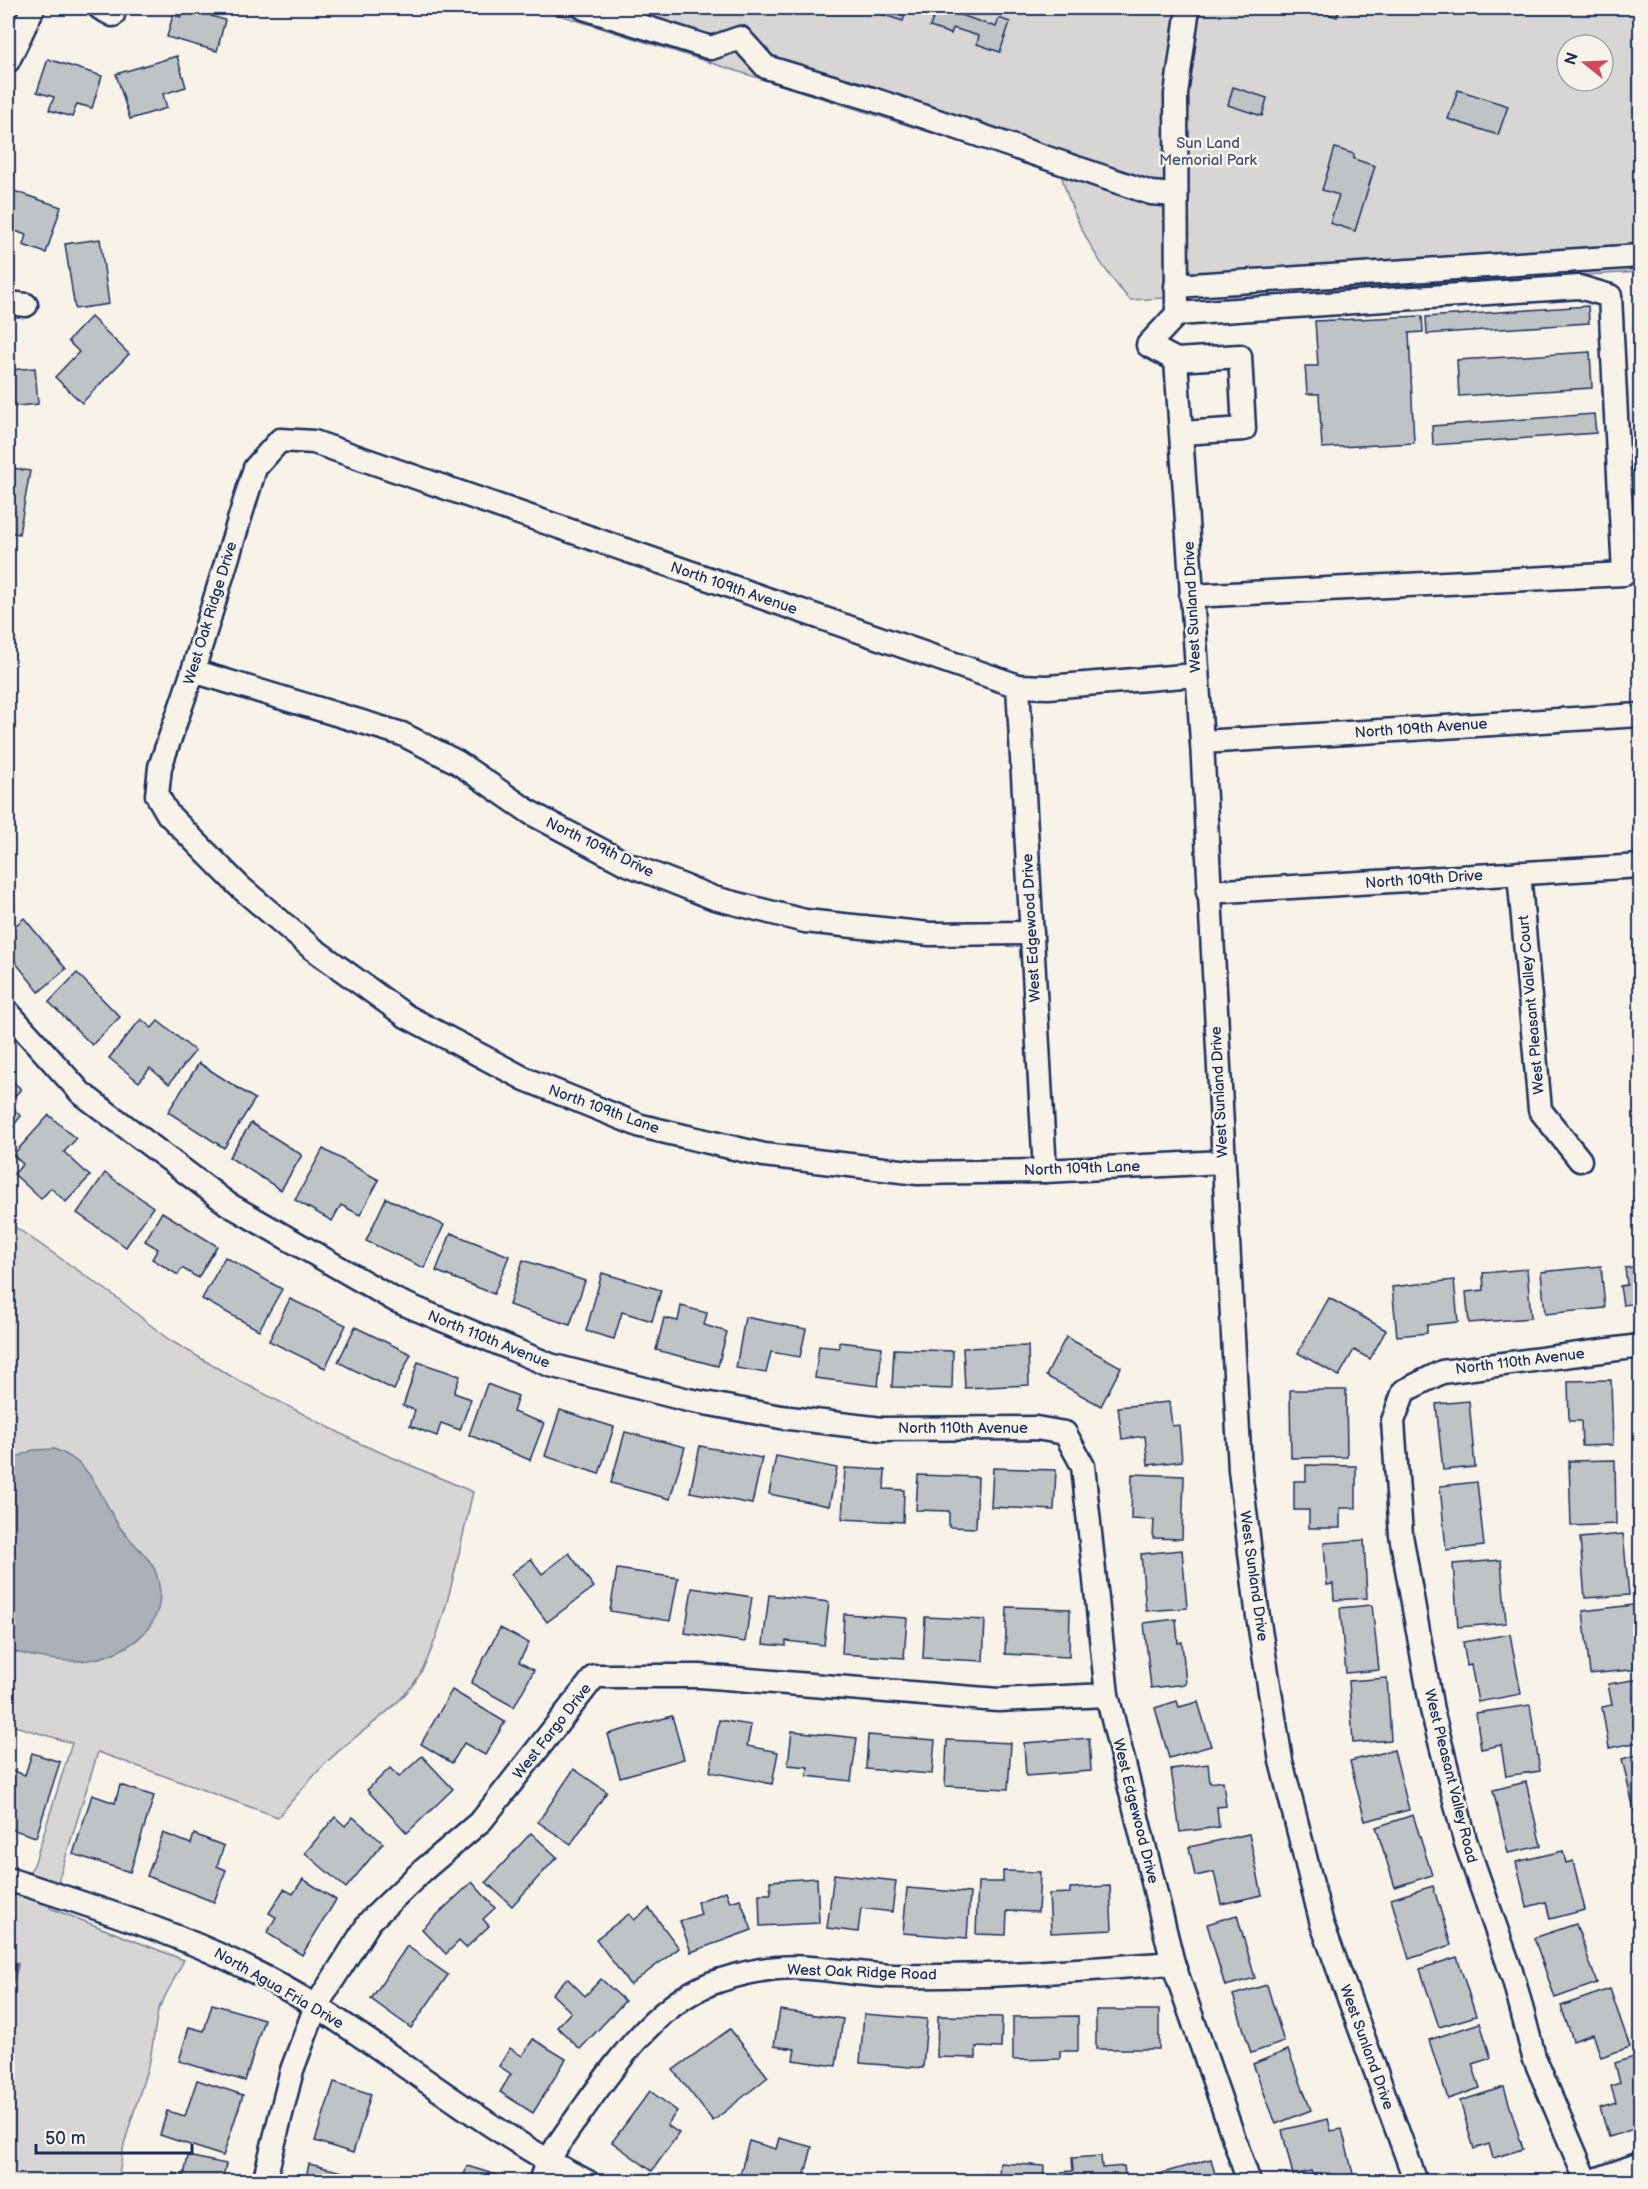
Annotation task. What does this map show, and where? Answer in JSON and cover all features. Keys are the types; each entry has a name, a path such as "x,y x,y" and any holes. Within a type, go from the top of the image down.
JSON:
{"street":[{"path":"8,61 33,8"},
{"path":"584,8 711,48 740,38 766,67 872,99 1140,189 1175,195"},
{"path":"1177,314 1176,94 1188,8"},
{"path":"1176,286 1641,256"},
{"path":"1182,433 1244,429 1240,356 1176,360 1148,345 1177,314 1580,287 1610,296 1624,574 1191,596"},
{"name":"West Sunland Drive","path":"1176,360 1202,742 1208,892 1240,1470 1257,1610 1281,1761 1322,1924 1416,2181"},
{"name":"West Oak Ridge Drive","path":"157,795 160,767 193,671 255,468 280,440"},
{"name":"North 109th Avenue","path":"280,440 314,442 1018,686 1048,687 1196,675"},
{"name":"North 109th Drive","path":"193,671 402,734 457,762 531,813 625,863 714,898 805,921 918,933 1032,933"},
{"name":"West Edgewood Drive","path":"1018,686 1045,1171"},
{"name":"North 109th Avenue","path":"1202,742 1641,714"},
{"name":"North 109th Lane","path":"157,795 168,814 240,887 312,948 406,1016 525,1079 641,1126 764,1155 918,1173 1045,1171 1223,1162"},
{"name":"North 109th Drive","path":"1208,892 1641,866"},
{"name":"West Pleasant Valley Court","path":"1519,873 1540,1110 1580,1160"},
{"name":"North 110th Avenue","path":"8,1012 81,1093 228,1204 395,1300 550,1365 688,1400 781,1417 882,1429 1036,1428 1065,1433"},
{"name":"North 110th Avenue","path":"1404,1392 1442,1372 1641,1346"},
{"name":"West Pleasant Valley Road","path":"1404,1392 1394,1421 1401,1535 1432,1710 1465,1840 1514,1980 1534,2057 1588,2181"},
{"name":"West Edgewood Drive","path":"1065,1433 1083,1466 1107,1695 1173,1963 1249,2181"},
{"name":"West Fargo Drive","path":"264,2181 292,2070 316,2006 370,1921 421,1872 482,1820 595,1676 700,1676 998,1700 1107,1695"},
{"name":"North Agua Fria Drive","path":"8,1879 142,1922 204,1946 316,2006 543,2171 588,2181"},
{"name":"West Oak Ridge Road","path":"543,2171 615,2064 659,2018 687,1997 718,1981 758,1970 807,1967 890,1976 1009,1975 1173,1963"},
{"path":"1588,2181 1641,2164"}],"green space":[{"name":"Sun Land Memorial Park","path":"538,8 1640,8 1640,272 1130,300 1097,257 1079,225 1061,174"},
{"path":"8,1222 112,1294 168,1339 234,1378 361,1444 473,1492 449,1594 433,1646 423,1668 403,1696 330,1759 278,1817 98,1752 50,1908 184,1960 158,2010 150,2060 124,2144 118,2181 8,2181 8,1902 34,1865 72,1743 8,1724"}],"shaded area":[{"path":"54,1449 77,1462 92,1479 121,1529 153,1566 160,1590 153,1620 145,1632 120,1650 89,1660 59,1660 8,1650 8,1461 33,1450"}],"building":[{"path":"184,8 214,8 211,16 225,20 217,51 167,37 173,15 181,17"},
{"path":"875,8 907,8 903,21 874,12"},
{"path":"937,8 947,8 946,10 996,27 999,18 1010,22 1000,52 977,44 979,36 953,28 951,34 930,27"},
{"path":"1320,8 1340,8 1337,17 1319,11"},
{"path":"177,56 186,87 163,94 167,108 130,119 116,74"},
{"path":"48,59 102,76 92,108 77,104 72,117 49,110 54,97 37,92"},
{"path":"1233,87 1267,98 1262,116 1228,105"},
{"path":"1458,90 1508,106 1498,135 1448,119"},
{"path":"1335,148 1354,154 1354,159 1375,166 1355,231 1330,223 1339,195 1322,190"},
{"path":"8,189 61,207 46,253 23,245 26,235 10,229 8,235"},
{"path":"100,239 109,304 75,309 65,244"},
{"path":"1588,306 1589,323 1427,334 1426,317"},
{"path":"1422,316 1423,332 1409,333 1414,443 1322,448 1319,394 1307,394 1305,366 1318,366 1315,321"},
{"path":"91,317 129,354 82,403 55,377 79,352 68,341"},
{"path":"1590,352 1592,388 1459,396 1457,360"},
{"path":"35,368 38,404 8,407 8,370"},
{"path":"1594,414 1596,433 1433,445 1432,426"},
{"path":"8,467 30,471 19,534 8,532"},
{"path":"8,897 15,907 8,913"},
{"path":"24,918 66,969 39,992 8,953 8,932"},
{"path":"77,973 120,1017 92,1045 49,1002"},
{"path":"141,1019 152,1028 158,1021 195,1051 169,1084 150,1068 139,1082 109,1058"},
{"path":"199,1063 255,1099 224,1148 168,1112"},
{"path":"8,1077 21,1089 8,1104"},
{"path":"8,1104 21,1116 8,1132"},
{"path":"49,1115 76,1139 64,1152 90,1176 66,1202 51,1188 41,1199 14,1174 23,1164 13,1155"},
{"path":"251,1123 302,1155 281,1190 229,1157"},
{"path":"323,1149 379,1180 360,1215 341,1205 332,1221 295,1200"},
{"path":"105,1173 153,1207 126,1247 77,1213"},
{"path":"386,1198 444,1225 424,1268 366,1241"},
{"path":"162,1212 217,1246 198,1278 182,1268 178,1275 152,1259 158,1249 145,1241"},
{"path":"451,1233 509,1256 494,1294 436,1271"},
{"path":"225,1257 282,1289 259,1330 202,1299"},
{"path":"523,1260 585,1281 570,1325 509,1305"},
{"path":"1601,1266 1605,1308 1545,1314 1541,1272"},
{"path":"1640,1266 1640,1303 1623,1305 1620,1286 1627,1285 1625,1268"},
{"path":"1527,1269 1531,1318 1469,1323 1466,1292 1484,1290 1483,1273"},
{"path":"602,1273 661,1290 652,1321 622,1312 614,1339 586,1331"},
{"path":"1454,1280 1458,1322 1427,1325 1427,1333 1397,1336 1392,1287"},
{"path":"1329,1298 1386,1330 1370,1359 1354,1350 1339,1376 1298,1353"},
{"path":"290,1299 346,1325 325,1368 269,1341"},
{"path":"681,1306 707,1313 704,1325 727,1332 718,1366 656,1350 664,1318 678,1321"},
{"path":"745,1317 806,1329 800,1357 771,1352 766,1373 736,1368"},
{"path":"355,1327 411,1354 394,1390 338,1362"},
{"path":"1066,1337 1121,1367 1101,1406 1046,1376"},
{"path":"839,1342 882,1347 878,1386 815,1378 819,1346 839,1348"},
{"path":"1028,1346 1029,1385 965,1388 963,1348"},
{"path":"894,1349 953,1351 952,1389 892,1387"},
{"path":"418,1362 460,1376 454,1393 471,1399 460,1430 441,1423 437,1436 410,1426 415,1410 403,1406"},
{"path":"1611,1380 1613,1445 1582,1446 1581,1421 1569,1421 1568,1381"},
{"path":"487,1384 518,1396 513,1412 544,1423 530,1460 469,1435"},
{"path":"1290,1390 1346,1390 1347,1457 1291,1458"},
{"path":"1469,1401 1475,1467 1443,1470 1436,1404"},
{"path":"1169,1402 1172,1426 1179,1425 1182,1461 1148,1465 1145,1436 1122,1439 1118,1407"},
{"path":"560,1410 614,1427 599,1474 545,1456"},
{"path":"625,1432 685,1447 670,1499 611,1483"},
{"path":"700,1446 762,1458 752,1504 690,1492"},
{"path":"776,1456 837,1468 829,1506 769,1494"},
{"path":"1615,1460 1616,1524 1571,1526 1569,1461"},
{"path":"1306,1465 1356,1466 1356,1508 1340,1508 1340,1528 1309,1528 1309,1510 1294,1510 1294,1481 1306,1481"},
{"path":"845,1468 885,1470 884,1489 904,1490 903,1522 842,1519"},
{"path":"993,1468 1056,1470 1054,1510 991,1507"},
{"path":"1132,1474 1184,1476 1182,1539 1153,1538 1154,1520 1131,1519"},
{"path":"918,1475 978,1477 976,1528 949,1527 949,1511 916,1510"},
{"path":"1477,1482 1484,1546 1446,1550 1440,1486"},
{"path":"1623,1534 1629,1595 1585,1598 1580,1538"},
{"path":"1364,1540 1367,1598 1334,1600 1333,1584 1327,1585 1324,1543"},
{"path":"1182,1550 1187,1608 1146,1611 1141,1554"},
{"path":"569,1553 594,1587 547,1622 511,1574 531,1559 542,1574"},
{"path":"1501,1560 1506,1623 1458,1627 1453,1564"},
{"path":"617,1569 678,1578 670,1621 610,1611"},
{"path":"692,1588 752,1597 745,1642 685,1633"},
{"path":"769,1595 829,1602 824,1645 786,1641 786,1646 763,1644"},
{"path":"1372,1605 1379,1670 1346,1673 1340,1608"},
{"path":"1633,1605 1640,1669 1590,1674 1583,1611"},
{"path":"1007,1607 1070,1609 1069,1657 1005,1654"},
{"path":"844,1614 907,1618 904,1658 842,1654"},
{"path":"925,1617 985,1620 983,1661 923,1658"},
{"path":"1176,1619 1178,1643 1182,1642 1186,1684 1151,1688 1144,1623"},
{"path":"500,1628 529,1643 519,1662 534,1670 514,1707 471,1683"},
{"path":"1510,1634 1521,1694 1478,1702 1471,1665 1467,1666 1463,1642"},
{"path":"1387,1678 1391,1740 1353,1743 1349,1681"},
{"path":"1640,1679 1640,1742 1609,1748 1602,1707 1612,1705 1608,1684"},
{"path":"452,1690 505,1722 485,1755 464,1743 452,1763 421,1744"},
{"path":"1177,1701 1179,1707 1198,1702 1211,1746 1169,1758 1155,1708"},
{"path":"1530,1705 1540,1771 1506,1776 1501,1745 1481,1749 1476,1713"},
{"path":"672,1716 684,1759 620,1777 608,1734"},
{"path":"719,1720 751,1725 747,1746 778,1752 772,1784 710,1772"},
{"path":"792,1731 857,1738 851,1781 807,1776 808,1767 788,1765"},
{"path":"868,1735 935,1740 932,1774 866,1769"},
{"path":"1089,1738 1091,1771 1026,1776 1024,1743"},
{"path":"947,1740 1011,1743 1008,1789 945,1786"},
{"path":"1394,1750 1409,1810 1365,1821 1350,1761"},
{"path":"32,1753 60,1762 36,1837 8,1828 8,1769 25,1775"},
{"path":"1640,1754 1640,1817 1636,1818 1622,1759"},
{"path":"422,1756 453,1789 407,1833 367,1790 390,1768 399,1777"},
{"path":"1208,1764 1210,1783 1223,1781 1226,1806 1217,1807 1219,1827 1180,1832 1171,1769"},
{"path":"574,1769 607,1792 571,1844 538,1822"},
{"path":"1526,1782 1541,1846 1508,1853 1493,1790"},
{"path":"120,1785 154,1796 130,1872 73,1854 92,1795 115,1803"},
{"path":"1413,1815 1432,1875 1395,1887 1376,1827"},
{"path":"335,1817 345,1826 353,1817 383,1843 346,1888 305,1853"},
{"path":"1640,1831 1640,1865 1633,1833"},
{"path":"163,1833 191,1844 194,1834 224,1846 217,1866 226,1870 214,1902 147,1876"},
{"path":"531,1833 557,1857 512,1906 486,1882"},
{"path":"1249,1834 1262,1895 1221,1904 1214,1872 1195,1876 1189,1847"},
{"path":"1563,1851 1566,1863 1573,1861 1585,1910 1550,1919 1546,1902 1527,1907 1516,1862"},
{"path":"1003,1871 1040,1872 1038,1912 1007,1911 1006,1935 976,1934 978,1882 1003,1882"},
{"path":"834,1874 896,1881 892,1912 861,1908 858,1932 827,1928"},
{"path":"817,1878 819,1923 760,1926 759,1894 771,1894 770,1881"},
{"path":"303,1879 336,1900 302,1955 267,1933 276,1917 269,1913 284,1889 293,1894"},
{"path":"472,1882 495,1908 483,1919 489,1926 466,1948 459,1941 446,1954 422,1929"},
{"path":"1110,1886 1112,1930 1051,1933 1049,1894 1070,1893 1070,1888"},
{"path":"1433,1886 1451,1945 1409,1959 1391,1899"},
{"path":"907,1888 970,1893 967,1938 903,1933"},
{"path":"726,1891 730,1902 740,1899 752,1930 691,1952 680,1921 701,1914 697,1902"},
{"path":"649,1908 679,1948 630,1985 596,1939 629,1914 634,1920"},
{"path":"1237,1915 1255,1978 1225,1986 1207,1924"},
{"path":"1576,1924 1597,1983 1555,1998 1534,1938"},
{"path":"407,1946 448,1975 411,2028 371,1999"},
{"path":"1457,1957 1476,2016 1439,2027 1420,1969"},
{"path":"567,1978 585,1996 601,1979 625,2001 580,2049 557,2027 571,2012 552,1994"},
{"path":"1267,1985 1284,2042 1251,2053 1233,1995"},
{"path":"1610,1989 1630,2047 1601,2057 1593,2034 1573,2041 1561,2006"},
{"path":"212,2004 264,2019 245,2081 179,2061 189,2027 204,2031"},
{"path":"780,2010 843,2019 836,2066 793,2060 795,2049 774,2046"},
{"path":"1096,2010 1159,2010 1159,2049 1096,2049"},
{"path":"864,2014 927,2019 923,2068 860,2063"},
{"path":"938,2016 1002,2017 1001,2048 976,2047 976,2058 937,2057"},
{"path":"1078,2016 1078,2051 1060,2051 1060,2059 1013,2060 1013,2017"},
{"path":"1480,2023 1491,2058 1472,2064 1480,2088 1448,2099 1429,2040"},
{"path":"730,2029 768,2077 713,2121 673,2070"},
{"path":"533,2039 566,2059 533,2113 500,2092 511,2074 499,2066 510,2048 522,2056"},
{"path":"1288,2050 1311,2110 1276,2124 1253,2064"},
{"path":"1640,2055 1640,2127 1609,2137 1600,2108 1616,2103 1611,2086 1620,2083 1615,2063"},
{"path":"197,2080 243,2095 223,2156 160,2135 167,2111 185,2116"},
{"path":"334,2082 371,2094 353,2153 315,2141"},
{"path":"1504,2087 1523,2149 1493,2158 1489,2144 1474,2149 1460,2101"},
{"path":"650,2091 677,2111 667,2125 679,2133 652,2171 612,2142"},
{"path":"1328,2119 1331,2131 1342,2129 1354,2178 1340,2182 1314,2182 1311,2171 1293,2175 1282,2130"},
{"path":"779,2138 812,2147 803,2182 738,2182 749,2141 776,2149"},
{"path":"188,2156 226,2164 222,2182 171,2182 173,2173 184,2176"},
{"path":"1101,2156 1102,2168 1124,2166 1126,2182 1061,2182 1061,2172 1073,2171 1072,2158"},
{"path":"1211,2159 1217,2182 1149,2182 1161,2178 1159,2174"},
{"path":"1000,2163 1044,2166 1043,2182 983,2182 984,2174 999,2175"},
{"path":"309,2164 347,2173 345,2182 305,2182"},
{"path":"467,2166 500,2176 498,2182 462,2182"}],"waterway":[{"path":"8,1992 16,1965"}]}
